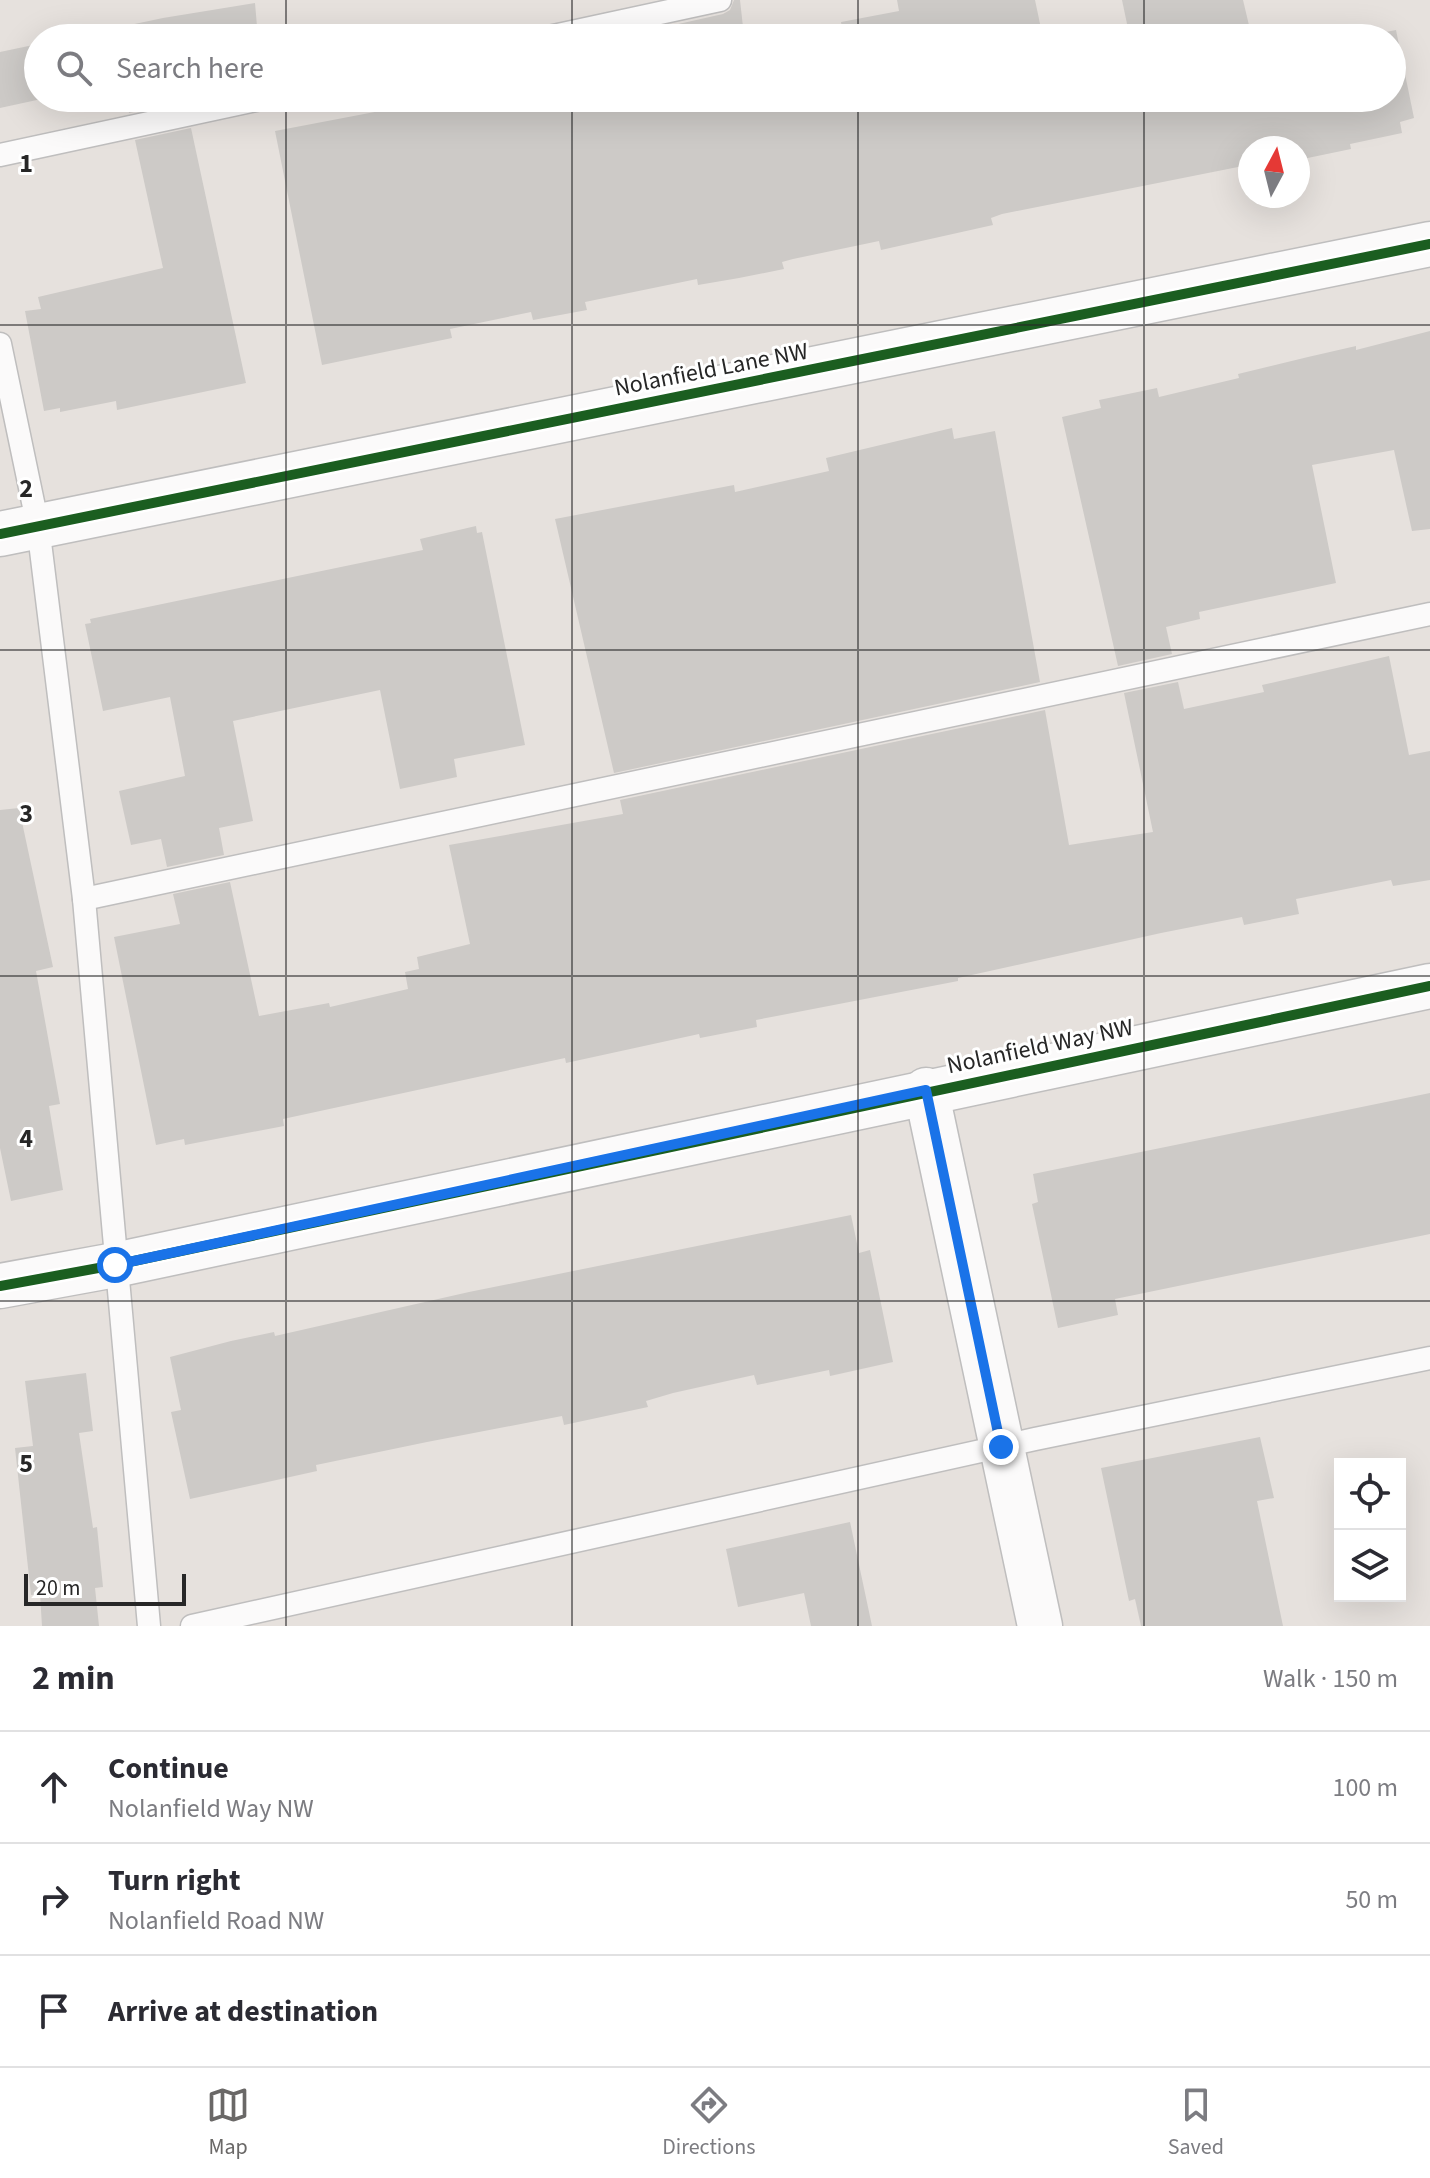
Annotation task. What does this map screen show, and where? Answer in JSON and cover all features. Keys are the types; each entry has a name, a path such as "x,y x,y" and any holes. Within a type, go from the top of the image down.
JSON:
{"street":[{"name":"Nolanfield Lane NW","path":"19,530 1430,244"},
{"name":"Nolanfield Way NW","path":"0,1286 115,1265 926,1090 1430,986"},
{"path":"926,1090 1040,1626"}],"lane":[{"path":"609,24 720,0"},
{"path":"0,155 200,112"},
{"path":"0,344 19,530 84,899 149,1626"},
{"path":"84,899 1430,614"},
{"path":"192,1626 1001,1447 1430,1358"}],"building":[{"path":"734,0 740,0 743,24 678,24 723,14 730,10"},
{"path":"897,0 1035,0 1040,24 841,24 899,11"},
{"path":"1122,0 1243,0 1249,24 1127,24"},
{"path":"255,3 257,24 134,24"},
{"path":"24,47 24,103 0,108 0,52"},
{"path":"1406,79 1414,118 1400,122 1402,133 1350,144 1351,149 1310,158 1310,136 1238,136 1238,167 1002,214 991,218 993,225 881,250 879,241 782,262 784,269 698,285 697,279 585,302 587,310 533,320 531,312 450,329 452,338 322,365 275,131 375,112 1406,112"},
{"path":"191,128 246,383 117,410 116,401 60,412 60,408 44,411 25,311 41,309 38,297 163,268 135,140"},
{"path":"1430,331 1430,529 1412,531 1394,450 1312,465 1336,583 1199,612 1200,619 1166,627 1172,654 1118,666 1062,417 1101,408 1099,400 1157,388 1159,397 1239,378 1238,374"},
{"path":"952,428 954,439 995,431 1040,682 614,773 555,519 734,485 735,492 829,471 826,458"},
{"path":"476,526 477,533 482,532 525,745 454,759 457,777 400,789 380,690 233,721 253,821 219,828 224,855 167,867 161,839 131,845 119,791 185,776 170,697 103,711 85,624 91,623 90,619 423,550 420,539"},
{"path":"1389,656 1409,755 1430,751 1430,880 1393,886 1391,880 1296,899 1299,914 1244,925 1242,917 1161,933 958,978 958,981 756,1020 757,1027 700,1038 699,1034 566,1063 565,1058 283,1119 284,1126 185,1145 184,1139 156,1145 114,937 180,924 173,894 230,882 259,1016 329,1003 330,1007 408,989 405,972 419,969 417,957 470,944 449,845 623,814 620,800 1045,710 1069,845 1153,832 1124,693 1178,682 1184,709 1264,692 1262,685"},
{"path":"19,808 53,967 36,971 60,1104 49,1106 63,1190 11,1201 0,1148 0,810"},
{"path":"1430,1093 1430,1234 1115,1299 1118,1315 1058,1328 1032,1204 1038,1202 1033,1174"},
{"path":"851,1215 859,1253 870,1250 893,1362 830,1376 829,1370 757,1385 754,1375 646,1401 648,1407 564,1425 562,1416 427,1442 316,1465 317,1471 190,1499 171,1412 181,1410 170,1357 274,1332 275,1336 469,1292"},
{"path":"86,1373 93,1431 79,1433 93,1528 97,1527 103,1587 95,1588 99,1626 42,1626 40,1594 31,1595 15,1448 33,1446 25,1381"},
{"path":"1260,1437 1274,1498 1257,1501 1283,1626 1141,1626 1135,1599 1129,1601 1101,1468"},
{"path":"850,1522 872,1626 811,1626 804,1593 738,1607 726,1549"}],"cycle path":[{"path":"0,534 1430,244"},
{"path":"0,1286 115,1265 1430,986"}],"route":[{"path":"115,1265 926,1090 1001,1447"}]}
